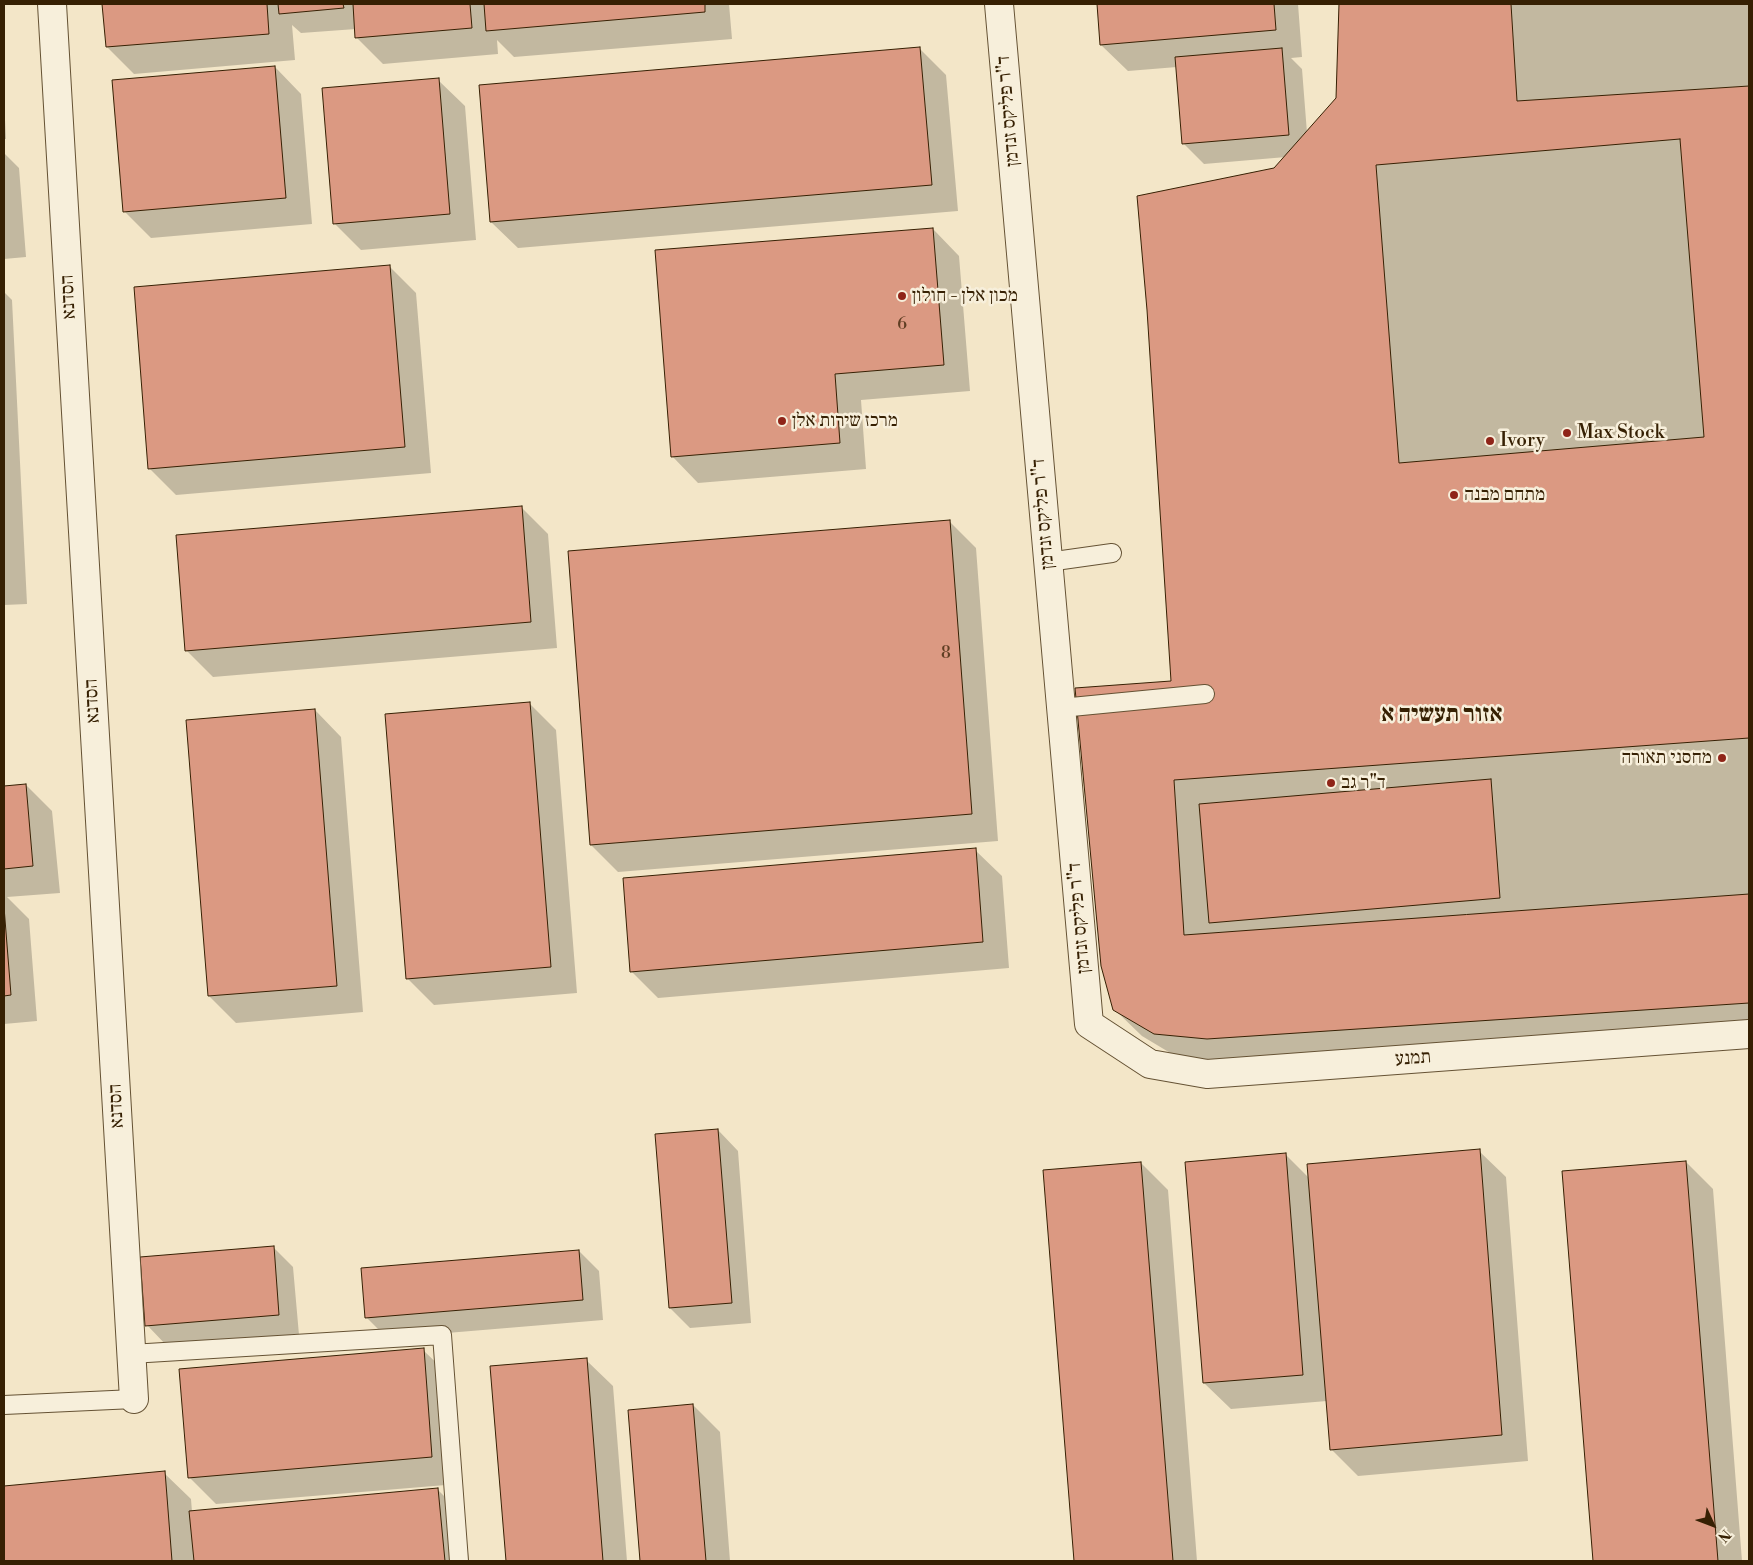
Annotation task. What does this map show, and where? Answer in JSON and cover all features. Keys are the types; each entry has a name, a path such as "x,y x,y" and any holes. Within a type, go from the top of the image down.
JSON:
{"street":[{"name":"הסדנא","path":"52,4 134,1399"},
{"name":"ד''ר פליקס זנדמן","path":"999,4 1089,1024"},
{"name":"תמנע","path":"1089,1024 1150,1064 1207,1074 1749,1034"}],"lane":[{"path":"1048,562 1112,552"},
{"path":"1062,708 1205,694"},
{"path":"131,1354 442,1335 459,1561"},
{"path":"4,1405 134,1399"}],"building":[{"path":"102,4 267,4 269,34 106,47"},
{"path":"278,4 343,4 344,8 279,14"},
{"path":"353,4 470,4 472,28 355,38"},
{"path":"484,4 705,4 705,12 486,31"},
{"path":"1097,4 1274,4 1276,30 1100,45"},
{"name":"מתחם מבנה","path":"1339,4 1749,4 1749,1003 1207,1039 1154,1034 1113,1010 1101,966 1075,688 1171,681 1147,310 1137,196 1274,168 1336,98"},
{"path":"1511,4 1749,4 1749,86 1517,101"},
{"path":"920,47 932,185 490,222 479,85"},
{"path":"1282,48 1289,135 1182,144 1175,57"},
{"path":"275,66 286,198 123,212 112,80"},
{"path":"439,78 450,214 333,224 322,88"},
{"path":"1680,139 1704,437 1399,463 1376,165"},
{"path":"933,228 944,365 835,374 840,443 671,457 655,250"},
{"path":"390,265 405,447 148,469 134,287"},
{"path":"522,506 531,622 185,651 176,535"},
{"path":"950,520 972,814 590,845 568,551"},
{"path":"530,702 551,967 406,979 385,714"},
{"path":"315,709 337,986 208,996 186,720"},
{"path":"1749,738 1749,894 1184,935 1174,780"},
{"path":"1491,779 1500,898 1209,923 1199,804"},
{"path":"26,784 33,866 4,869 4,786"},
{"path":"976,848 983,942 630,972 623,878"},
{"path":"4,907 11,995 4,996"},
{"path":"718,1129 732,1303 669,1308 655,1134"},
{"path":"1480,1149 1502,1435 1330,1450 1307,1164"},
{"path":"1286,1153 1303,1375 1203,1383 1185,1162"},
{"path":"1686,1161 1718,1561 1593,1561 1562,1171"},
{"path":"1141,1162 1173,1561 1074,1561 1043,1170"},
{"path":"274,1246 279,1315 145,1326 140,1257"},
{"path":"579,1250 583,1300 365,1318 361,1268"},
{"path":"424,1348 432,1457 188,1478 179,1369"},
{"path":"587,1358 603,1561 506,1561 490,1366"},
{"path":"693,1404 706,1561 640,1561 628,1410"},
{"path":"165,1471 172,1561 4,1561 4,1486"},
{"path":"438,1488 445,1561 194,1561 189,1511"}],"place":[{"name":"מכון אלן - חולון","path":"902,296"},
{"name":"מרכז שירות אלן","path":"782,421"},
{"name":"Max Stock","path":"1567,433"},
{"name":"Ivory","path":"1490,441"},
{"name":"מתחם מבנה","path":"1454,495"},
{"name":"מחסני תאורה","path":"1722,758"},
{"name":"ד\"ר גב","path":"1331,783"}],"district":[{"name":"אזור תעשיה א","path":"1442,715"}]}
